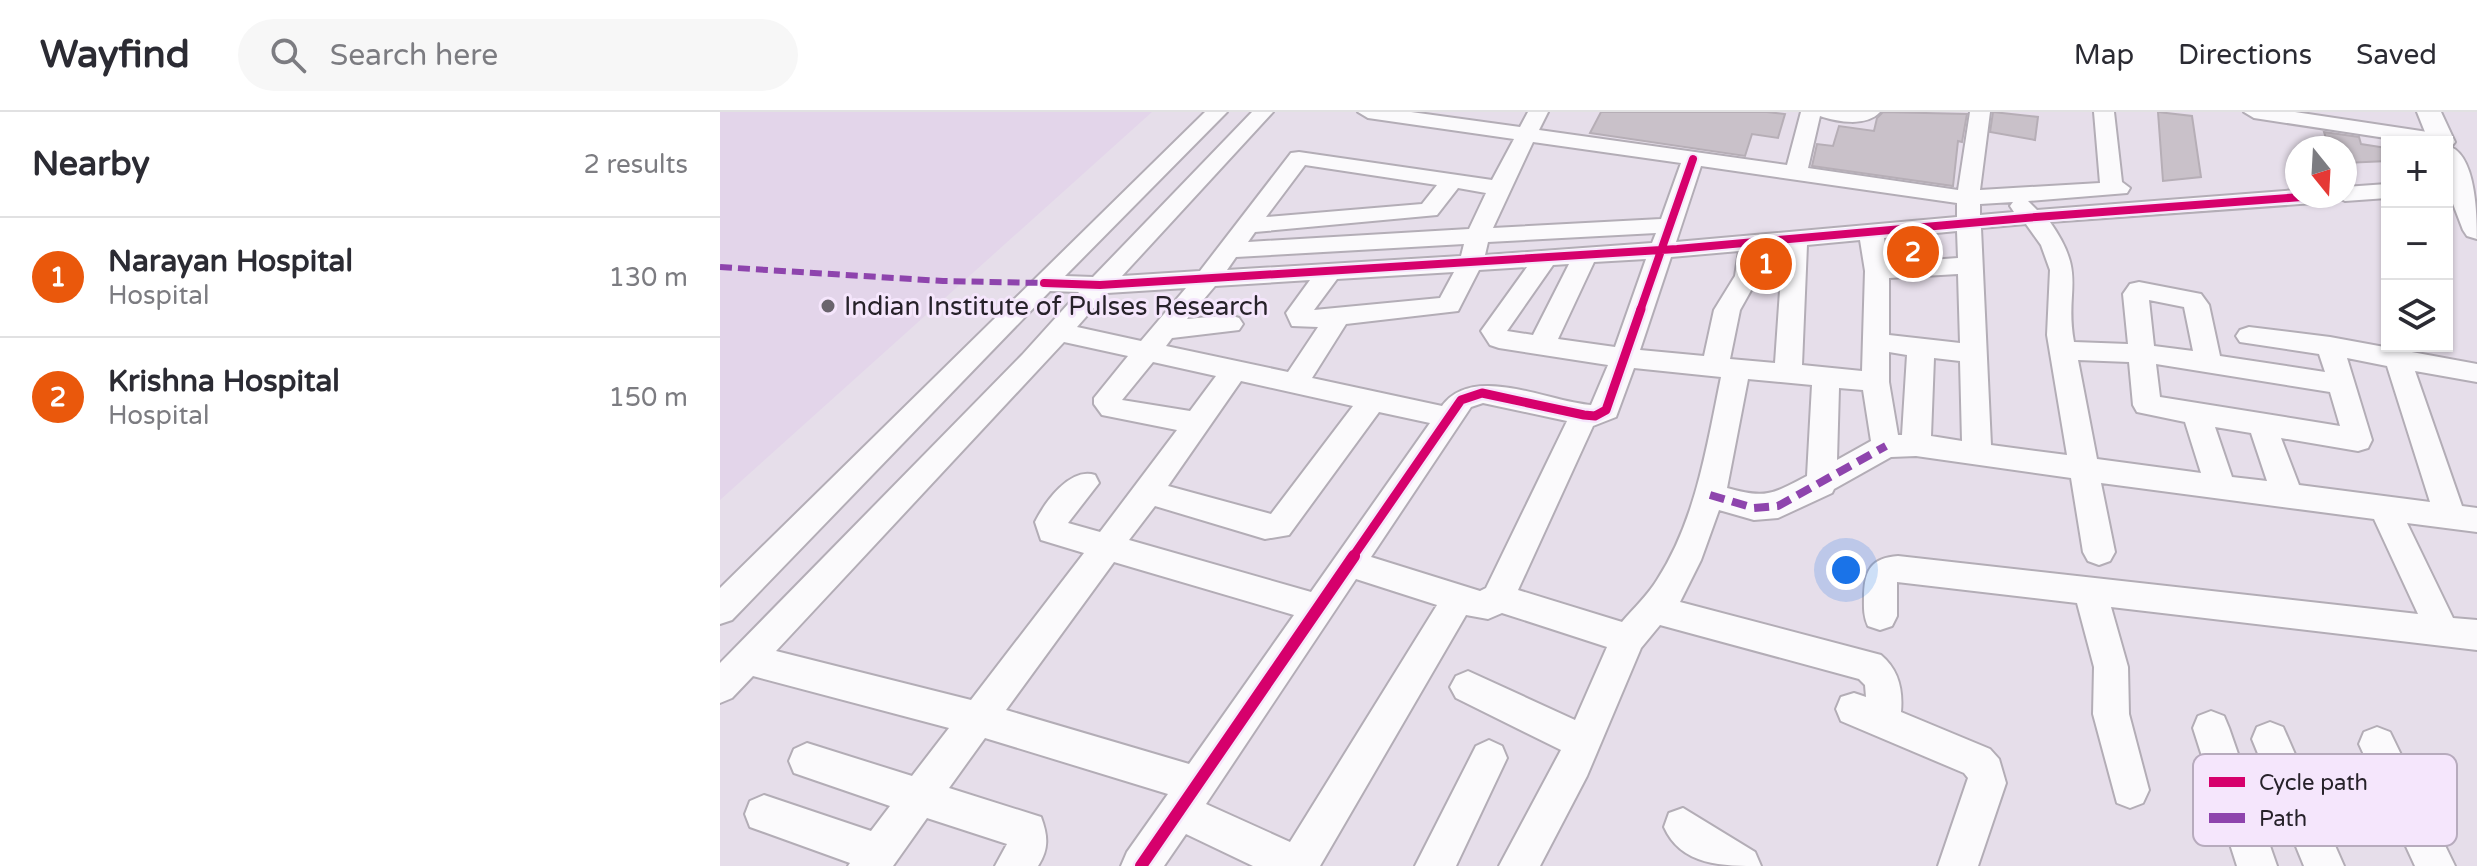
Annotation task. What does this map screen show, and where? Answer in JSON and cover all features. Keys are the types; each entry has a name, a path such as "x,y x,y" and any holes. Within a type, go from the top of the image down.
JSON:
{"main road":[{"path":"2429,112 2439,136"},
{"path":"2453,170 2477,230"}],"street":[{"path":"720,610 1217,112"},
{"path":"720,687 1263,112"},
{"path":"1368,112 1693,159 1970,209 2030,215 2285,198"},
{"path":"1330,271 1298,317 1306,321 1443,308 1453,301 1499,188 1538,112"},
{"path":"1795,175 1811,112"},
{"path":"1828,112 1857,116 1870,112"},
{"path":"1977,454 1970,209 1980,112"},
{"path":"2104,112 2112,189"},
{"path":"2254,112 2387,136"},
{"path":"1197,423 1108,404 1108,398 1207,279 1299,158 1499,188"},
{"path":"1141,866 1461,400 1482,393 1584,415 1595,416 1606,410 1693,159"},
{"path":"2357,172 2381,170"},
{"path":"1377,215 1407,174"},
{"path":"1228,250 1478,235 1752,241 1871,232 1970,209 2010,195 2285,177"},
{"path":"1247,226 1429,210 1452,181"},
{"path":"2357,193 2381,191"},
{"path":"2010,195 2053,245 2062,270 2063,351 2099,552"},
{"path":"1871,232 1877,271 1875,382 1901,446"},
{"path":"1044,283 1100,285 1471,263 1587,253 1667,237"},
{"path":"1788,375 1795,238"},
{"path":"1519,866 1560,791 1628,639 1679,575 1710,495 1720,458 1727,310 1747,276 1752,241"},
{"path":"1541,346 1587,253"},
{"path":"1547,256 1494,331 1499,339 1626,358 1875,382"},
{"path":"1877,271 1972,265"},
{"path":"2208,361 2196,305 2192,300 2144,289 2136,294 2147,405 2358,440 2330,346"},
{"path":"1294,384 1337,318"},
{"path":"1166,330 1230,324"},
{"path":"1058,332 1448,417"},
{"path":"2249,336 2330,346 2477,373"},
{"path":"1877,342 1974,354"},
{"path":"1901,446 1921,347"},
{"path":"2063,351 2143,353 2342,384"},
{"path":"2398,359 2464,518"},
{"path":"764,814 874,859 1148,492 1235,370"},
{"path":"1821,485 1826,378"},
{"path":"1148,492 1265,527 1278,526 1372,401"},
{"path":"2197,414 2220,486"},
{"path":"1348,563 1458,599 1488,605 1498,598 1584,415"},
{"path":"2262,424 2287,494"},
{"path":"1710,495 1767,508 1901,446 2464,518"},
{"path":"1084,483 1050,522 1049,528 1318,608"},
{"path":"2384,507 2443,631"},
{"path":"1880,616 1881,575 1887,570 2477,635"},
{"path":"2090,592 2111,667 2111,714 2130,790"},
{"path":"1498,598 1628,639"},
{"path":"747,659 978,719 1188,798 1298,866 1458,599"},
{"path":"1653,609 1869,666 1879,674 1884,684 1868,715 1977,761 1986,772 1987,783 1958,866"},
{"path":"1468,687 1583,742"},
{"path":"2211,728 2220,754"},
{"path":"2270,739 2276,754"},
{"path":"2377,744 2382,754"},
{"path":"1435,866 1489,758"},
{"path":"807,761 1027,831 1028,847 1015,866"},
{"path":"1683,827 1741,866"},
{"path":"2250,846 2257,866"},
{"path":"2315,846 2324,866"},
{"path":"2425,846 2435,866"}],"shaded area":[{"name":"Indian Institute of Pulses Research","path":"720,112 1152,112 720,500"}],"building":[{"path":"1601,112 1785,114 1778,138 1752,134 1745,156 1590,133"},
{"path":"1883,112 1967,114 1962,142 1958,141 1953,186 1812,166 1817,144 1833,146 1839,126 1874,131 1877,118"},
{"path":"1993,112 2038,117 2035,140 1990,132"},
{"path":"2158,112 2192,116 2201,177 2163,181"},
{"path":"2324,132 2352,136 2325,136"},
{"path":"2357,137 2361,144 2381,147 2381,161 2357,162"}],"marked path":[{"path":"720,267 943,281 1044,283"},
{"path":"1710,495 1754,508 1778,506 1886,446"}],"cycle path":[{"path":"1141,866 1461,400 1482,393 1584,415 1595,416 1606,410 1693,159"},
{"path":"1044,283 1100,285 1581,256 2285,198"}],"place":[{"name":"Krishna Hospital","path":"1913,252"},
{"name":"Narayan Hospital","path":"1766,264"},
{"name":"Indian Institute of Pulses Research","path":"828,306"}]}
